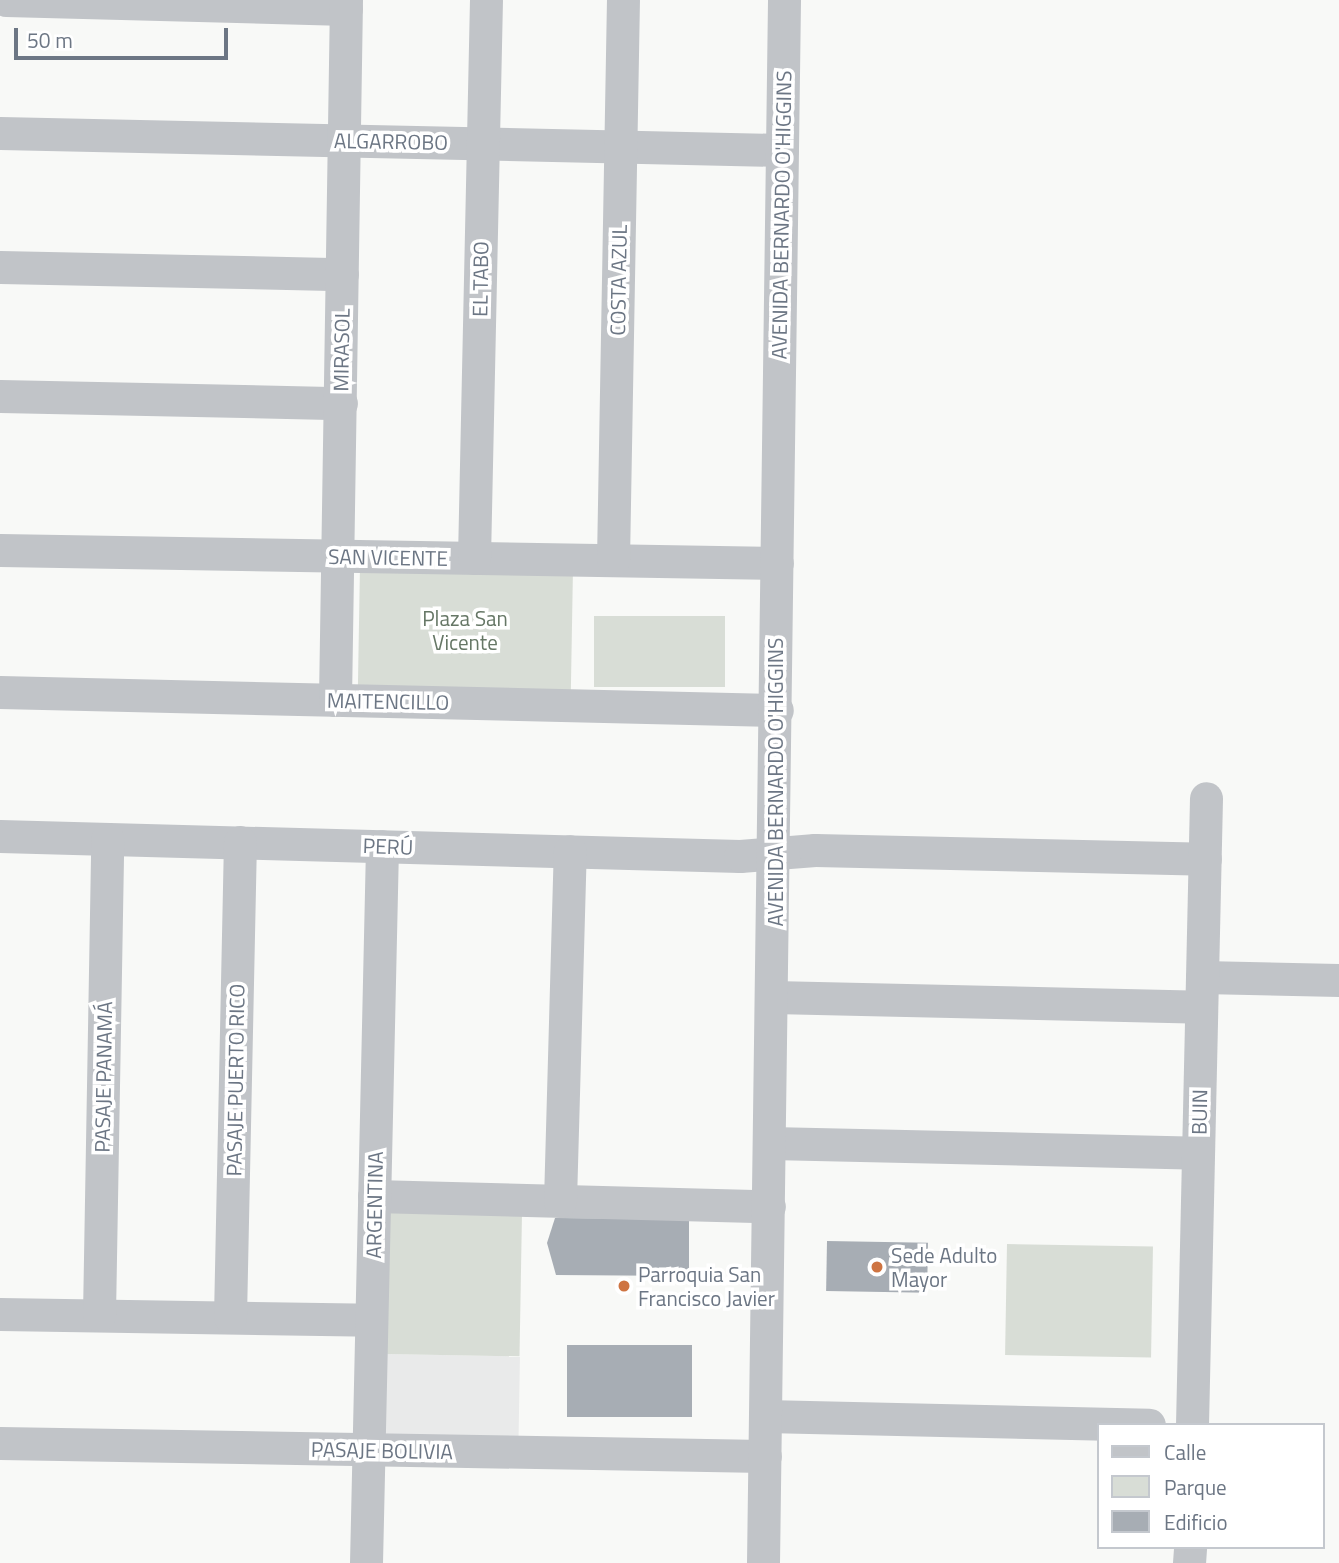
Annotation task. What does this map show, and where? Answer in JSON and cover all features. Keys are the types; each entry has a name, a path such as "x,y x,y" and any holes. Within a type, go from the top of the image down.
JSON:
{"street":[{"path":"6,0 346,4"},
{"name":"EL TABO","path":"474,558 486,0"},
{"name":"COSTA AZUL","path":"613,560 623,0"},
{"name":"AVENIDA BERNARDO O'HIGGINS","path":"763,1563 776,853 784,0"},
{"name":"MIRASOL","path":"335,700 346,4"},
{"name":"ALGARROBO","path":"0,132 782,150"},
{"path":"0,267 342,274"},
{"path":"0,396 341,403"},
{"name":"SAN VICENTE","path":"0,550 777,563"},
{"name":"MAITENCILLO","path":"0,692 777,710"},
{"name":"BUIN","path":"1192,1423 1206,799"},
{"name":"PERÚ","path":"0,836 570,851 1205,859"},
{"name":"PASAJE PANAMÁ","path":"99,1315 107,839"},
{"name":"PASAJE PUERTO RICO","path":"230,1317 240,842"},
{"name":"ARGENTINA","path":"366,1563 382,846"},
{"path":"560,1201 570,851"},
{"path":"773,998 1202,992 1339,980"},
{"path":"771,1143 1198,1153"},
{"path":"374,1196 769,1206"},
{"path":"0,1314 371,1320"},
{"path":"765,1416 1098,1424"},
{"name":"PASAJE BOLIVIA","path":"0,1443 765,1456"}],"shaded area":[{"path":"386,1354 520,1356 519,1440 385,1438"}],"green space":[{"name":"Plaza San Vicente","path":"360,566 573,570 571,696 358,692"},
{"path":"594,616 725,616 725,687 594,687"},
{"path":"388,1212 522,1214 520,1356 386,1354"},
{"path":"1007,1244 1153,1247 1151,1358 1005,1355"}],"building":[{"path":"555,1218 689,1219 689,1276 556,1275 547,1243"},
{"name":"Sede Adulto Mayor","path":"827,1241 928,1243 927,1293 826,1291"},
{"path":"567,1345 692,1345 692,1417 567,1417"}],"place":[{"name":"Sede Adulto Mayor","path":"877,1267"},
{"name":"Parroquia San Francisco Javier","path":"624,1286"}]}
